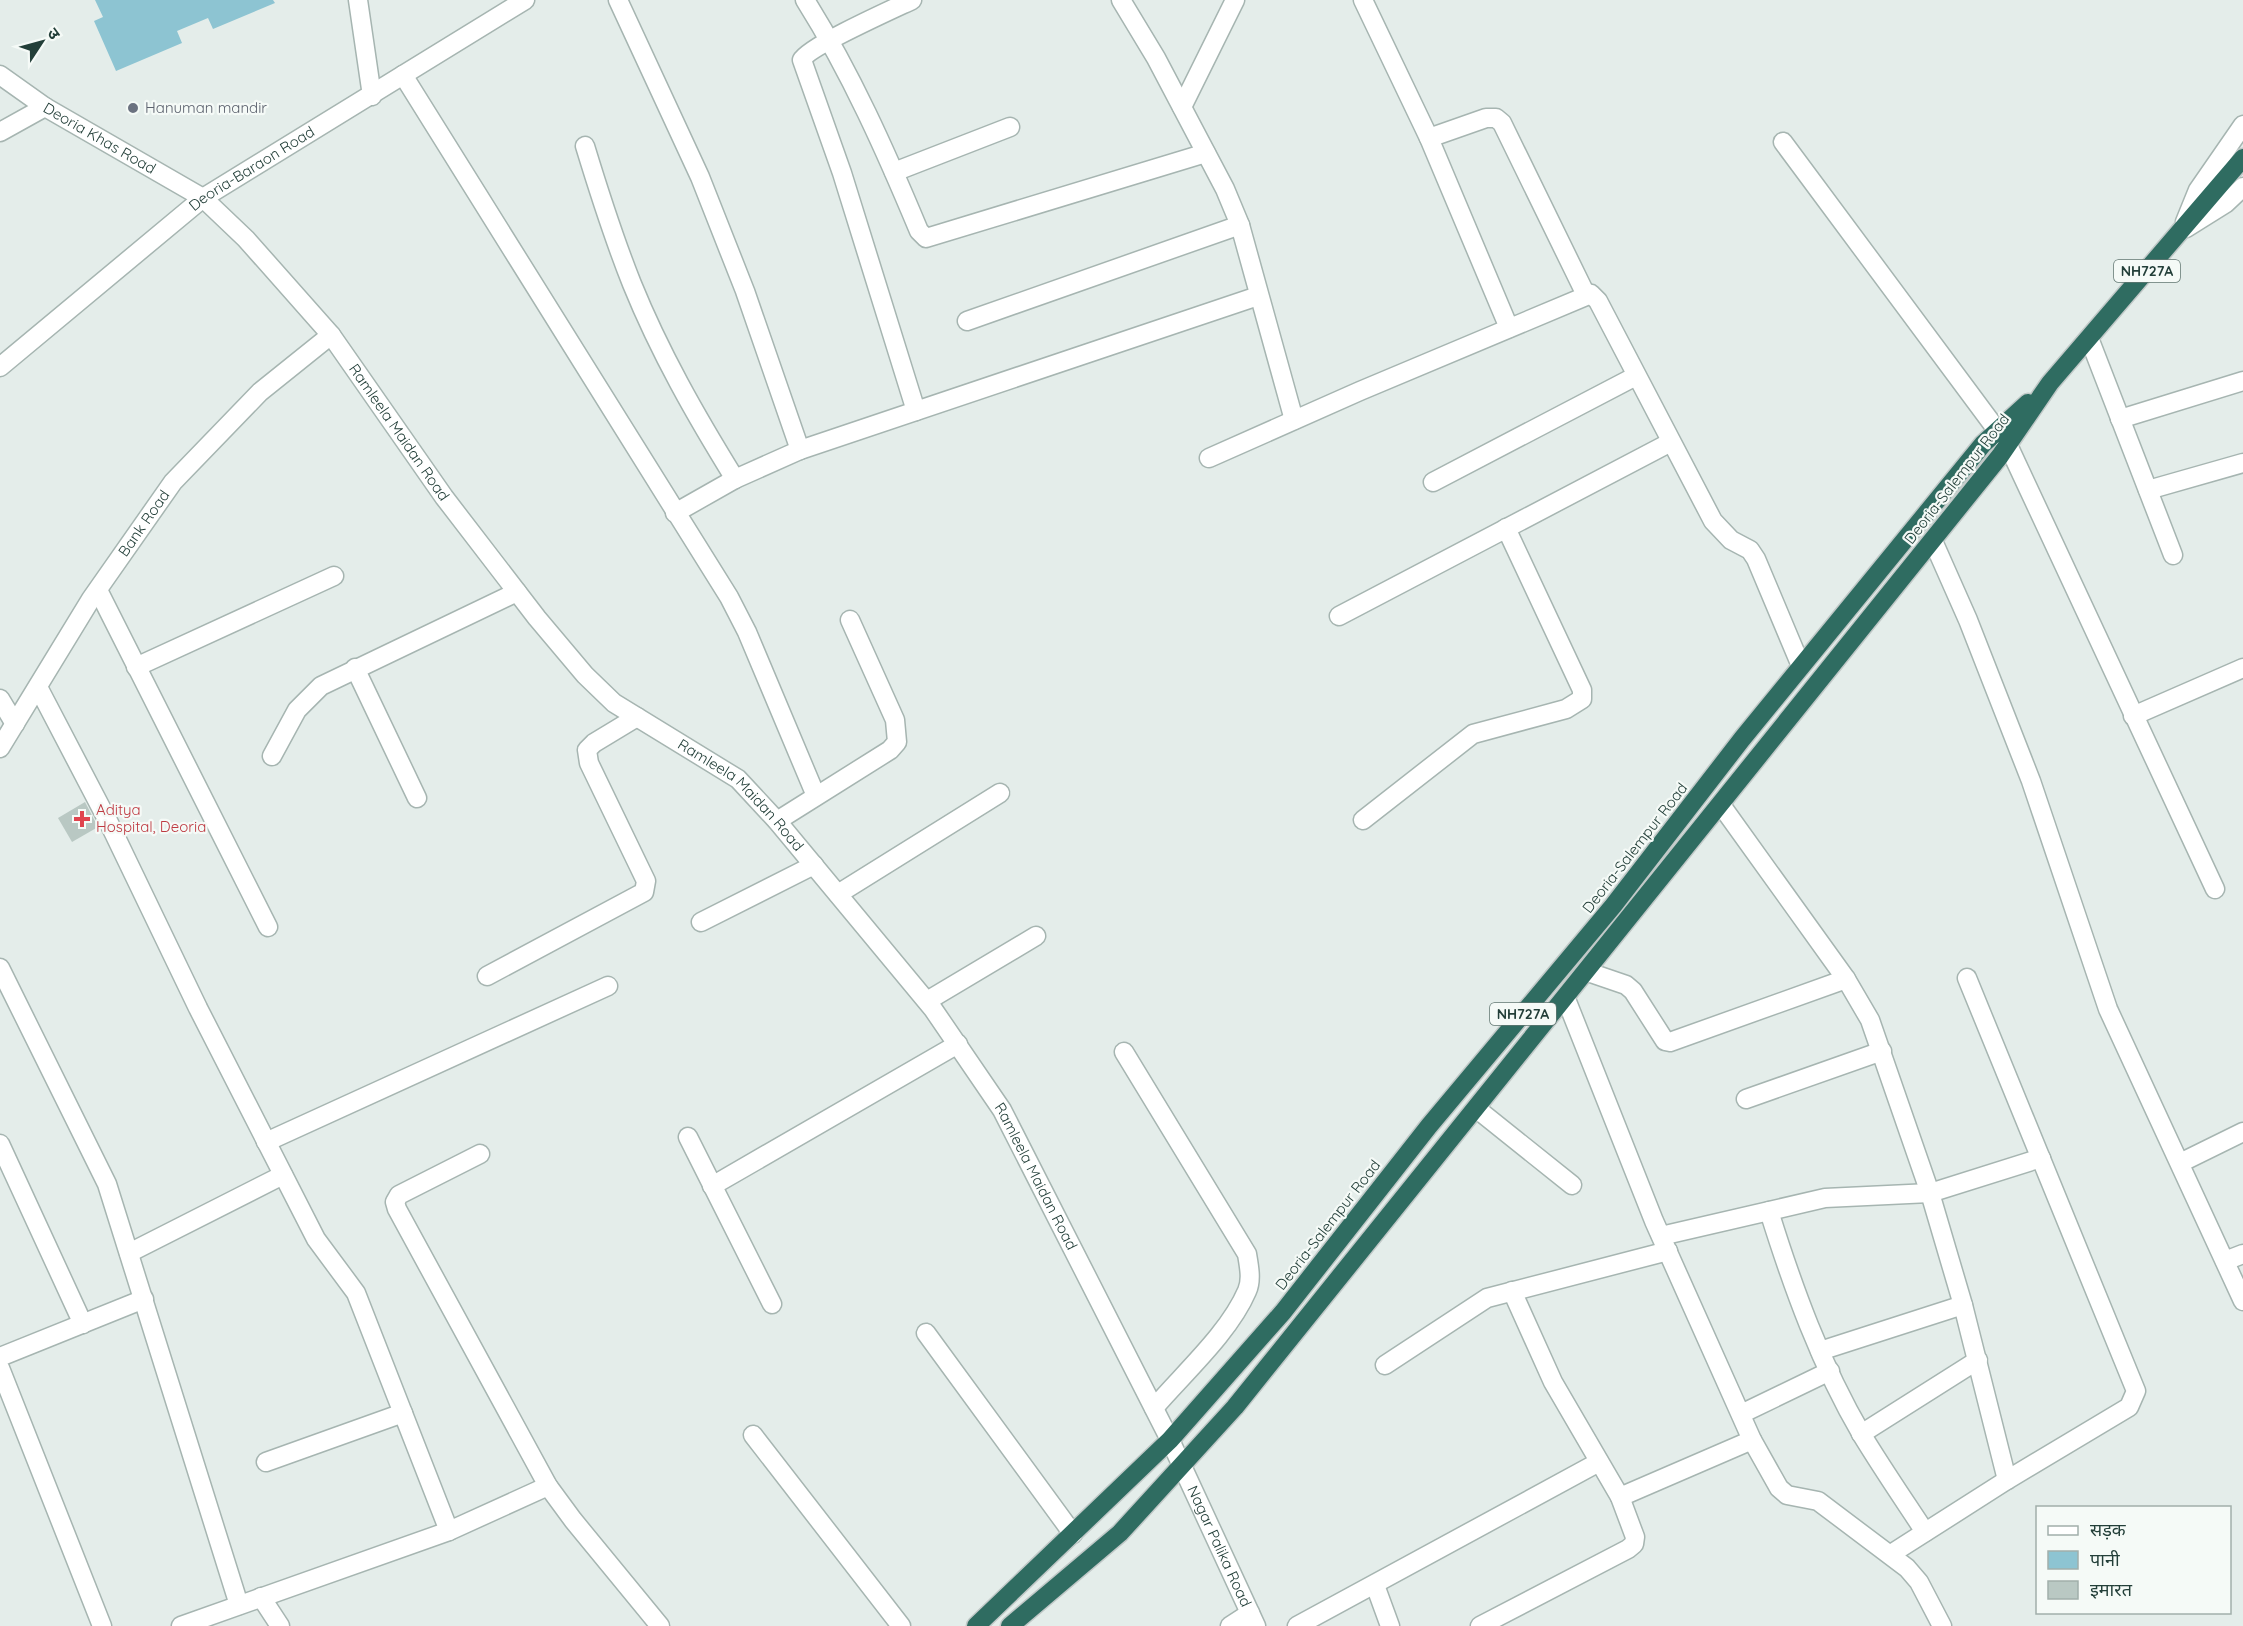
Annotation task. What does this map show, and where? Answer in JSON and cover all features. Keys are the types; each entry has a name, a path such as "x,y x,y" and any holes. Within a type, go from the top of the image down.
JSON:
{"highway":[{"name":"NH727A","path":"2088,338 2243,158"},
{"name":"Deoria-Salempur Road","path":"1010,1626 1120,1533 1235,1407 1588,972 1932,541 2003,438 2088,338"},
{"name":"Deoria-Salempur Road","path":"976,1626 1170,1440 1283,1312 1429,1125 1613,906 1801,666 1983,444 2003,438"}],"street":[{"path":"358,0 372,96"},
{"name":"Deoria-Baraon Road","path":"0,367 203,198 525,0"},
{"path":"618,0 674,117 704,188 745,291 800,450"},
{"path":"805,0 831,40 894,172 919,231 926,238 1206,153"},
{"path":"912,0 804,55 802,67 842,173 916,411"},
{"path":"1122,0 1182,107 1240,225 1294,420"},
{"path":"1182,107 1235,0"},
{"path":"1363,0 1428,138 1509,328"},
{"name":"Deoria Khas Road","path":"0,75 45,106 203,198"},
{"path":"403,75 729,597 747,632 816,796"},
{"path":"0,132 45,106"},
{"path":"1428,138 1486,118 1496,118 1502,123 1586,296"},
{"path":"2182,230 2198,190 2243,125"},
{"path":"894,172 1010,127"},
{"path":"1784,142 2003,438 2215,889"},
{"path":"585,146 610,226 654,332 697,416 735,479"},
{"path":"2182,230 2226,203 2243,187"},
{"name":"Ramleela Maidan Road","path":"203,198 246,239 332,335 444,497 585,675 614,703 738,779 777,821 927,1001 1002,1110 1183,1466"},
{"path":"967,321 1240,225"},
{"path":"1209,458 1591,294 1598,301 1720,531 1750,550 1756,559 1801,666"},
{"path":"675,513 735,479 800,450 1258,296"},
{"name":"Bank Road","path":"0,747 98,590 173,482 260,392 332,335"},
{"path":"2088,338 2173,555"},
{"path":"1433,482 1636,376"},
{"path":"2120,419 2243,381"},
{"path":"1339,616 1671,442"},
{"path":"2148,490 2243,463"},
{"path":"1363,820 1473,735 1566,709 1582,699 1582,690 1506,528"},
{"path":"1932,541 1968,620 2031,781 2108,1009 2243,1301"},
{"path":"136,667 333,576"},
{"path":"98,590 267,927"},
{"path":"272,756 306,698 321,686 517,592"},
{"path":"777,821 890,750 897,742 895,720 850,620"},
{"path":"355,668 417,798"},
{"path":"2133,716 2243,668"},
{"path":"38,687 110,823 198,1008 316,1239 356,1293 449,1531"},
{"path":"0,699 15,724"},
{"path":"487,976 644,892 646,881 589,763 587,750 594,743 637,717"},
{"path":"838,894 1000,793"},
{"path":"1721,805 1846,979 1870,1020 1930,1193 1978,1360 2007,1480"},
{"path":"701,922 814,865"},
{"path":"927,1001 1036,936"},
{"path":"0,968 107,1184 238,1605"},
{"path":"1588,972 1626,985 1633,991 1665,1041 1670,1042 1846,979"},
{"path":"1891,1554 2007,1480 2129,1407 2136,1391 1967,978"},
{"path":"266,1142 608,986"},
{"path":"1566,999 1664,1244 1752,1440 1779,1488 1787,1495 1818,1501 1891,1554 1919,1582 1942,1626"},
{"path":"712,1186 958,1044"},
{"path":"1746,1099 1882,1051"},
{"path":"1124,1052 1247,1254 1250,1270 1248,1289 1229,1322 1154,1408"},
{"path":"1477,1109 1572,1185"},
{"path":"2180,1163 2243,1132"},
{"path":"688,1137 772,1304"},
{"path":"0,1144 83,1324"},
{"path":"480,1154 399,1195 395,1202 548,1486 660,1626"},
{"path":"1385,1365 1470,1307 1487,1298 1769,1211 1826,1198 1930,1193 2041,1158"},
{"path":"129,1253 283,1175"},
{"path":"1769,1211 1791,1282 1820,1351 1862,1434 1925,1532"},
{"path":"2225,1261 2243,1254"},
{"path":"1480,1626 1628,1550 1634,1544 1635,1537 1620,1497 1553,1382 1512,1291"},
{"path":"0,1357 144,1299"},
{"path":"1820,1351 1963,1305"},
{"path":"926,1334 1073,1534"},
{"path":"1862,1434 1978,1360"},
{"path":"0,1368 102,1626"},
{"path":"1741,1414 1830,1371"},
{"path":"266,1462 403,1413"},
{"path":"753,1435 901,1626"},
{"path":"1620,1497 1752,1440"},
{"path":"1297,1626 1599,1462"},
{"name":"Nagar Palika Road","path":"1183,1466 1253,1619"},
{"path":"181,1626 449,1531 548,1486"},
{"path":"1375,1585 1390,1626"},
{"path":"261,1598 280,1626"},
{"path":"1230,1626 1253,1619"}],"water":[{"path":"95,0 273,0 275,3 213,29 208,18 177,31 182,43 116,71 94,21 103,17"}],"building":[{"path":"85,802 98,827 72,842 58,818"}],"place":[{"name":"Hanuman mandir","path":"133,108"},
{"name":"Aditya Hospital, Deoria","path":"82,819"}]}
